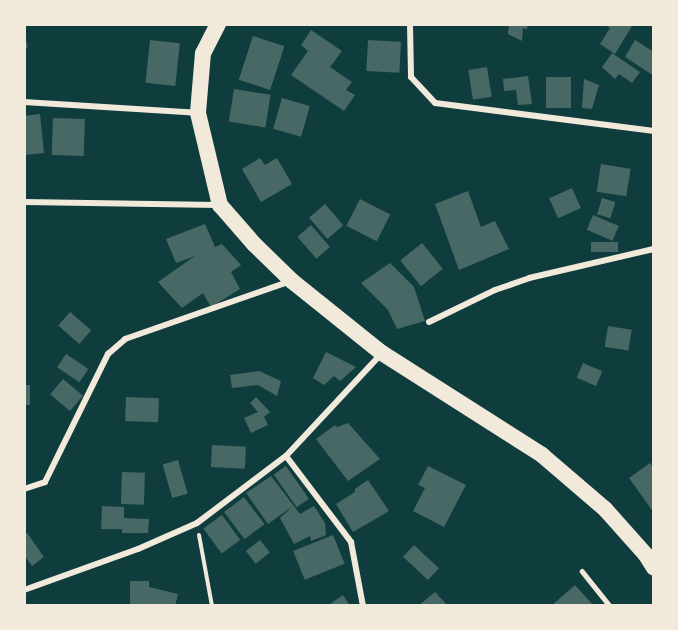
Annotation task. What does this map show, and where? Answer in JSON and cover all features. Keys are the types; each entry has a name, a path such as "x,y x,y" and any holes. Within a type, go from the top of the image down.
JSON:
{"highway":[{"path":"218,24 203,53 198,113 220,205 254,244 292,281 382,353 542,455 605,508 646,555 654,568"}],"street":[{"path":"410,24 411,77 435,103 654,131"},
{"path":"24,102 198,113"},
{"path":"24,201 220,205"},
{"path":"429,322 495,290 529,278 654,249"},
{"path":"24,489 45,482 108,354 125,339 292,281"},
{"path":"24,590 138,549 196,523 286,456 382,353"},
{"path":"286,456 351,542 363,606"}],"lane":[{"path":"582,571 610,606"}],"path":[{"path":"196,523 212,606"}],"building":[{"path":"509,24 528,24 527,29 523,28 522,41 508,34"},
{"path":"604,24 632,26 615,54 600,44 610,28"},
{"path":"311,30 342,51 330,67 352,82 346,90 355,95 344,111 291,75 308,51 301,45"},
{"path":"24,34 28,47 24,49"},
{"path":"253,36 284,46 270,90 239,80"},
{"path":"150,40 180,43 175,86 146,83"},
{"path":"368,40 401,42 399,73 366,71"},
{"path":"635,40 654,52 654,76 625,57"},
{"path":"612,53 640,72 632,83 619,74 615,79 602,67"},
{"path":"487,67 492,97 473,100 468,70"},
{"path":"528,76 532,104 518,105 516,90 504,91 503,79"},
{"path":"546,77 571,77 571,108 546,108"},
{"path":"584,79 599,85 592,109 582,108"},
{"path":"234,89 271,95 265,127 229,122"},
{"path":"282,98 310,106 301,137 273,129"},
{"path":"40,114 44,153 24,155 24,116"},
{"path":"53,118 85,119 84,156 52,155"},
{"path":"260,158 265,165 277,158 292,184 261,202 242,169"},
{"path":"601,164 631,169 626,196 597,192"},
{"path":"572,188 581,208 558,218 549,198"},
{"path":"468,191 481,227 495,221 509,249 459,270 435,204"},
{"path":"602,198 615,202 610,218 597,214"},
{"path":"360,199 390,214 377,241 346,226"},
{"path":"325,204 343,225 328,239 309,218"},
{"path":"593,215 619,226 613,241 587,230"},
{"path":"205,224 215,247 222,244 241,265 231,272 240,289 211,307 203,293 182,308 158,282 195,256 176,263 166,239"},
{"path":"311,225 330,247 316,259 297,237"},
{"path":"591,242 618,242 618,252 591,252"},
{"path":"422,243 443,269 421,286 400,261"},
{"path":"390,263 414,287 425,321 397,329 388,310 361,283"},
{"path":"70,312 91,330 79,344 58,326"},
{"path":"608,326 632,330 628,350 605,347"},
{"path":"326,352 356,367 340,381 334,376 324,385 313,378"},
{"path":"66,354 88,369 79,382 57,367"},
{"path":"583,363 602,371 596,386 577,378"},
{"path":"259,371 281,381 277,396 258,385 232,388 230,375"},
{"path":"63,379 83,396 70,411 50,394"},
{"path":"24,385 30,385 30,405 24,405"},
{"path":"126,397 159,398 158,422 125,421"},
{"path":"256,397 270,412 264,417 268,425 251,433 244,418 258,412 250,403"},
{"path":"348,423 380,459 348,481 316,439 335,425 337,427"},
{"path":"212,445 246,447 245,469 211,467"},
{"path":"178,460 188,494 172,498 163,464"},
{"path":"650,463 654,469 654,513 629,478"},
{"path":"286,466 309,499 297,507 274,475"},
{"path":"428,466 466,485 444,527 413,511 425,488 418,485"},
{"path":"122,472 145,473 144,505 121,504"},
{"path":"271,476 300,514 314,506 325,523 326,535 311,541 310,536 294,544 280,518 293,506 268,524 246,493"},
{"path":"368,480 389,511 353,532 336,504"},
{"path":"244,497 264,524 244,539 224,512"},
{"path":"102,506 124,507 124,518 149,519 148,533 122,533 122,529 101,529"},
{"path":"222,515 240,540 222,554 203,529"},
{"path":"27,533 44,557 32,566 24,555 24,535"},
{"path":"333,535 345,564 305,580 293,551"},
{"path":"260,540 270,553 256,564 246,551"},
{"path":"414,545 439,568 428,580 403,557"},
{"path":"130,581 149,581 149,587 178,594 175,606 130,606"},
{"path":"575,585 594,606 551,606"},
{"path":"435,592 448,606 418,606"},
{"path":"343,595 350,606 331,606 330,604"}]}
